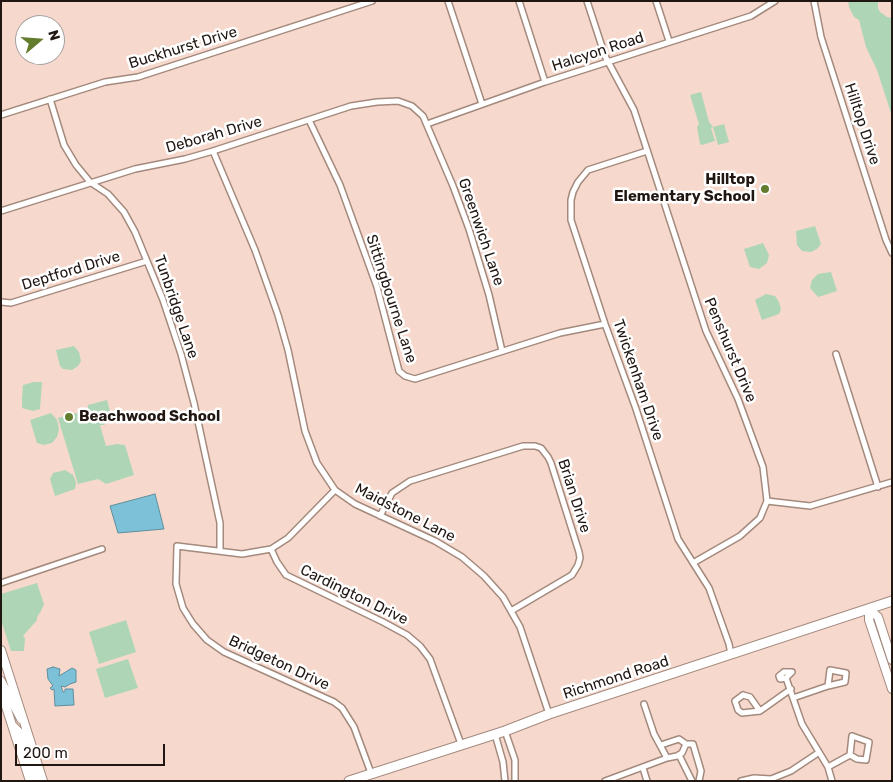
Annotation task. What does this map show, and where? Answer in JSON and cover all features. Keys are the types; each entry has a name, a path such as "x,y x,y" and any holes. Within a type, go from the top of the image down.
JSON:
{"main road":[{"name":"Richmond Road","path":"349,781 505,731 549,714 892,601"},
{"path":"869,609 878,617 892,660"},
{"path":"869,609 869,620 892,689"},
{"path":"1,650 27,730 41,781"},
{"path":"1,681 27,730"},
{"path":"1,691 30,781"},
{"path":"12,725 20,732 32,769 41,781"}],"street":[{"name":"Buckhurst Drive","path":"1,115 105,82 138,77 372,1"},
{"path":"448,1 482,104"},
{"path":"519,1 545,82"},
{"name":"Penshurst Drive","path":"587,1 608,62 634,110 706,331 738,399 763,467 767,501"},
{"path":"656,1 669,41"},
{"name":"Hilltop Drive","path":"814,1 821,37 886,240 892,253"},
{"name":"Halcyon Road","path":"427,124 545,82 751,16 771,2"},
{"name":"Tunbridge Lane","path":"50,99 64,145 76,165 90,182 108,194 124,212 147,261 166,309 181,354 194,403 220,523 220,550"},
{"name":"Deborah Drive","path":"1,211 135,168 185,159 362,104 398,100 418,110 427,124"},
{"name":"Sittingbourne Lane","path":"309,120 340,185 377,287 399,371 405,376 415,379 560,333 605,324"},
{"name":"Greenwich Lane","path":"427,124 470,229 489,295 502,351"},
{"name":"Maidstone Lane","path":"213,151 258,258 278,315 292,368 305,431 311,452 317,463 335,490 355,504 435,541 462,557 484,576 511,611 526,644 549,714"},
{"name":"Twickenham Drive","path":"647,151 588,170 578,182 571,200 571,220 605,324 636,409 678,539 709,588 731,654"},
{"name":"Deptford Drive","path":"1,302 11,303 147,261"},
{"path":"836,354 878,487"},
{"name":"Brian Drive","path":"380,516 392,493 410,481 522,446 541,448 551,463 580,558 572,575 511,611"},
{"path":"694,562 740,536 760,518 767,501 810,506 892,482"},
{"path":"220,550 242,554 271,549 288,538 335,490"},
{"name":"Bridgeton Drive","path":"220,550 177,546 176,584 183,608 193,624 208,640 224,652 334,702 342,708 354,728 371,774"},
{"path":"1,583 102,549"},
{"name":"Cardington Drive","path":"271,549 286,575 383,622 407,635 420,646 430,660 461,744"},
{"path":"786,678 802,724 828,767 832,781"},
{"path":"793,698 828,686"},
{"path":"760,711 753,700 746,695 740,696 735,701 738,710 742,713 760,711 790,689"},
{"path":"644,704 654,734 667,758"},
{"path":"505,731 515,760 515,781"},
{"path":"495,734 503,762 505,781"},
{"path":"852,736 869,742 866,760 857,759 850,755 852,736"},
{"path":"661,745 679,739 686,744 693,744 701,770 699,781"},
{"path":"607,780 679,755 686,747 686,744"},
{"path":"741,781 754,778 770,780 791,771 818,753"},
{"path":"679,755 692,781"},
{"path":"828,767 850,755"},
{"path":"643,768 647,781"}],"green space":[{"path":"848,1 878,1 880,12 892,18 892,116 877,70 866,47 859,20 854,17"},
{"path":"701,92 709,122 713,127 711,128 715,141 702,145 700,144 697,127 699,124 690,95"},
{"path":"724,124 729,142 718,145 713,127"},
{"path":"815,226 821,244 811,252 802,251 797,245 796,231"},
{"path":"763,243 769,255 767,263 759,269 750,267 744,249"},
{"path":"831,272 837,291 818,297 810,288 812,280 818,274"},
{"path":"766,294 775,296 781,309 779,314 762,320 755,300"},
{"path":"74,346 79,352 81,361 72,370 63,369 60,366 56,350"},
{"path":"42,382 40,409 33,411 22,408 22,398 23,385"},
{"path":"107,400 112,419 104,425 100,425 106,446 125,445 134,475 106,484 98,479 78,484 58,418 88,410 88,405"},
{"path":"51,413 57,420 59,429 57,437 52,443 44,445 37,443 30,420"},
{"path":"65,470 73,475 76,482 75,489 55,496 50,479 53,473"},
{"path":"37,583 44,604 37,620 23,636 25,638 24,651 11,651 1,620 1,594"},
{"path":"126,620 136,652 99,664 89,632"},
{"path":"128,659 138,688 105,698 96,669"}],"water":[{"path":"155,494 164,529 118,533 110,506"},
{"path":"53,667 60,669 59,676 72,668 76,670 76,682 65,687 61,686 63,692 65,689 73,689 74,705 55,706 54,689 50,688 53,686 48,679 47,669"}],"place":[{"name":"Hilltop Elementary School","path":"765,189"},
{"name":"Beachwood School","path":"69,417"}]}
